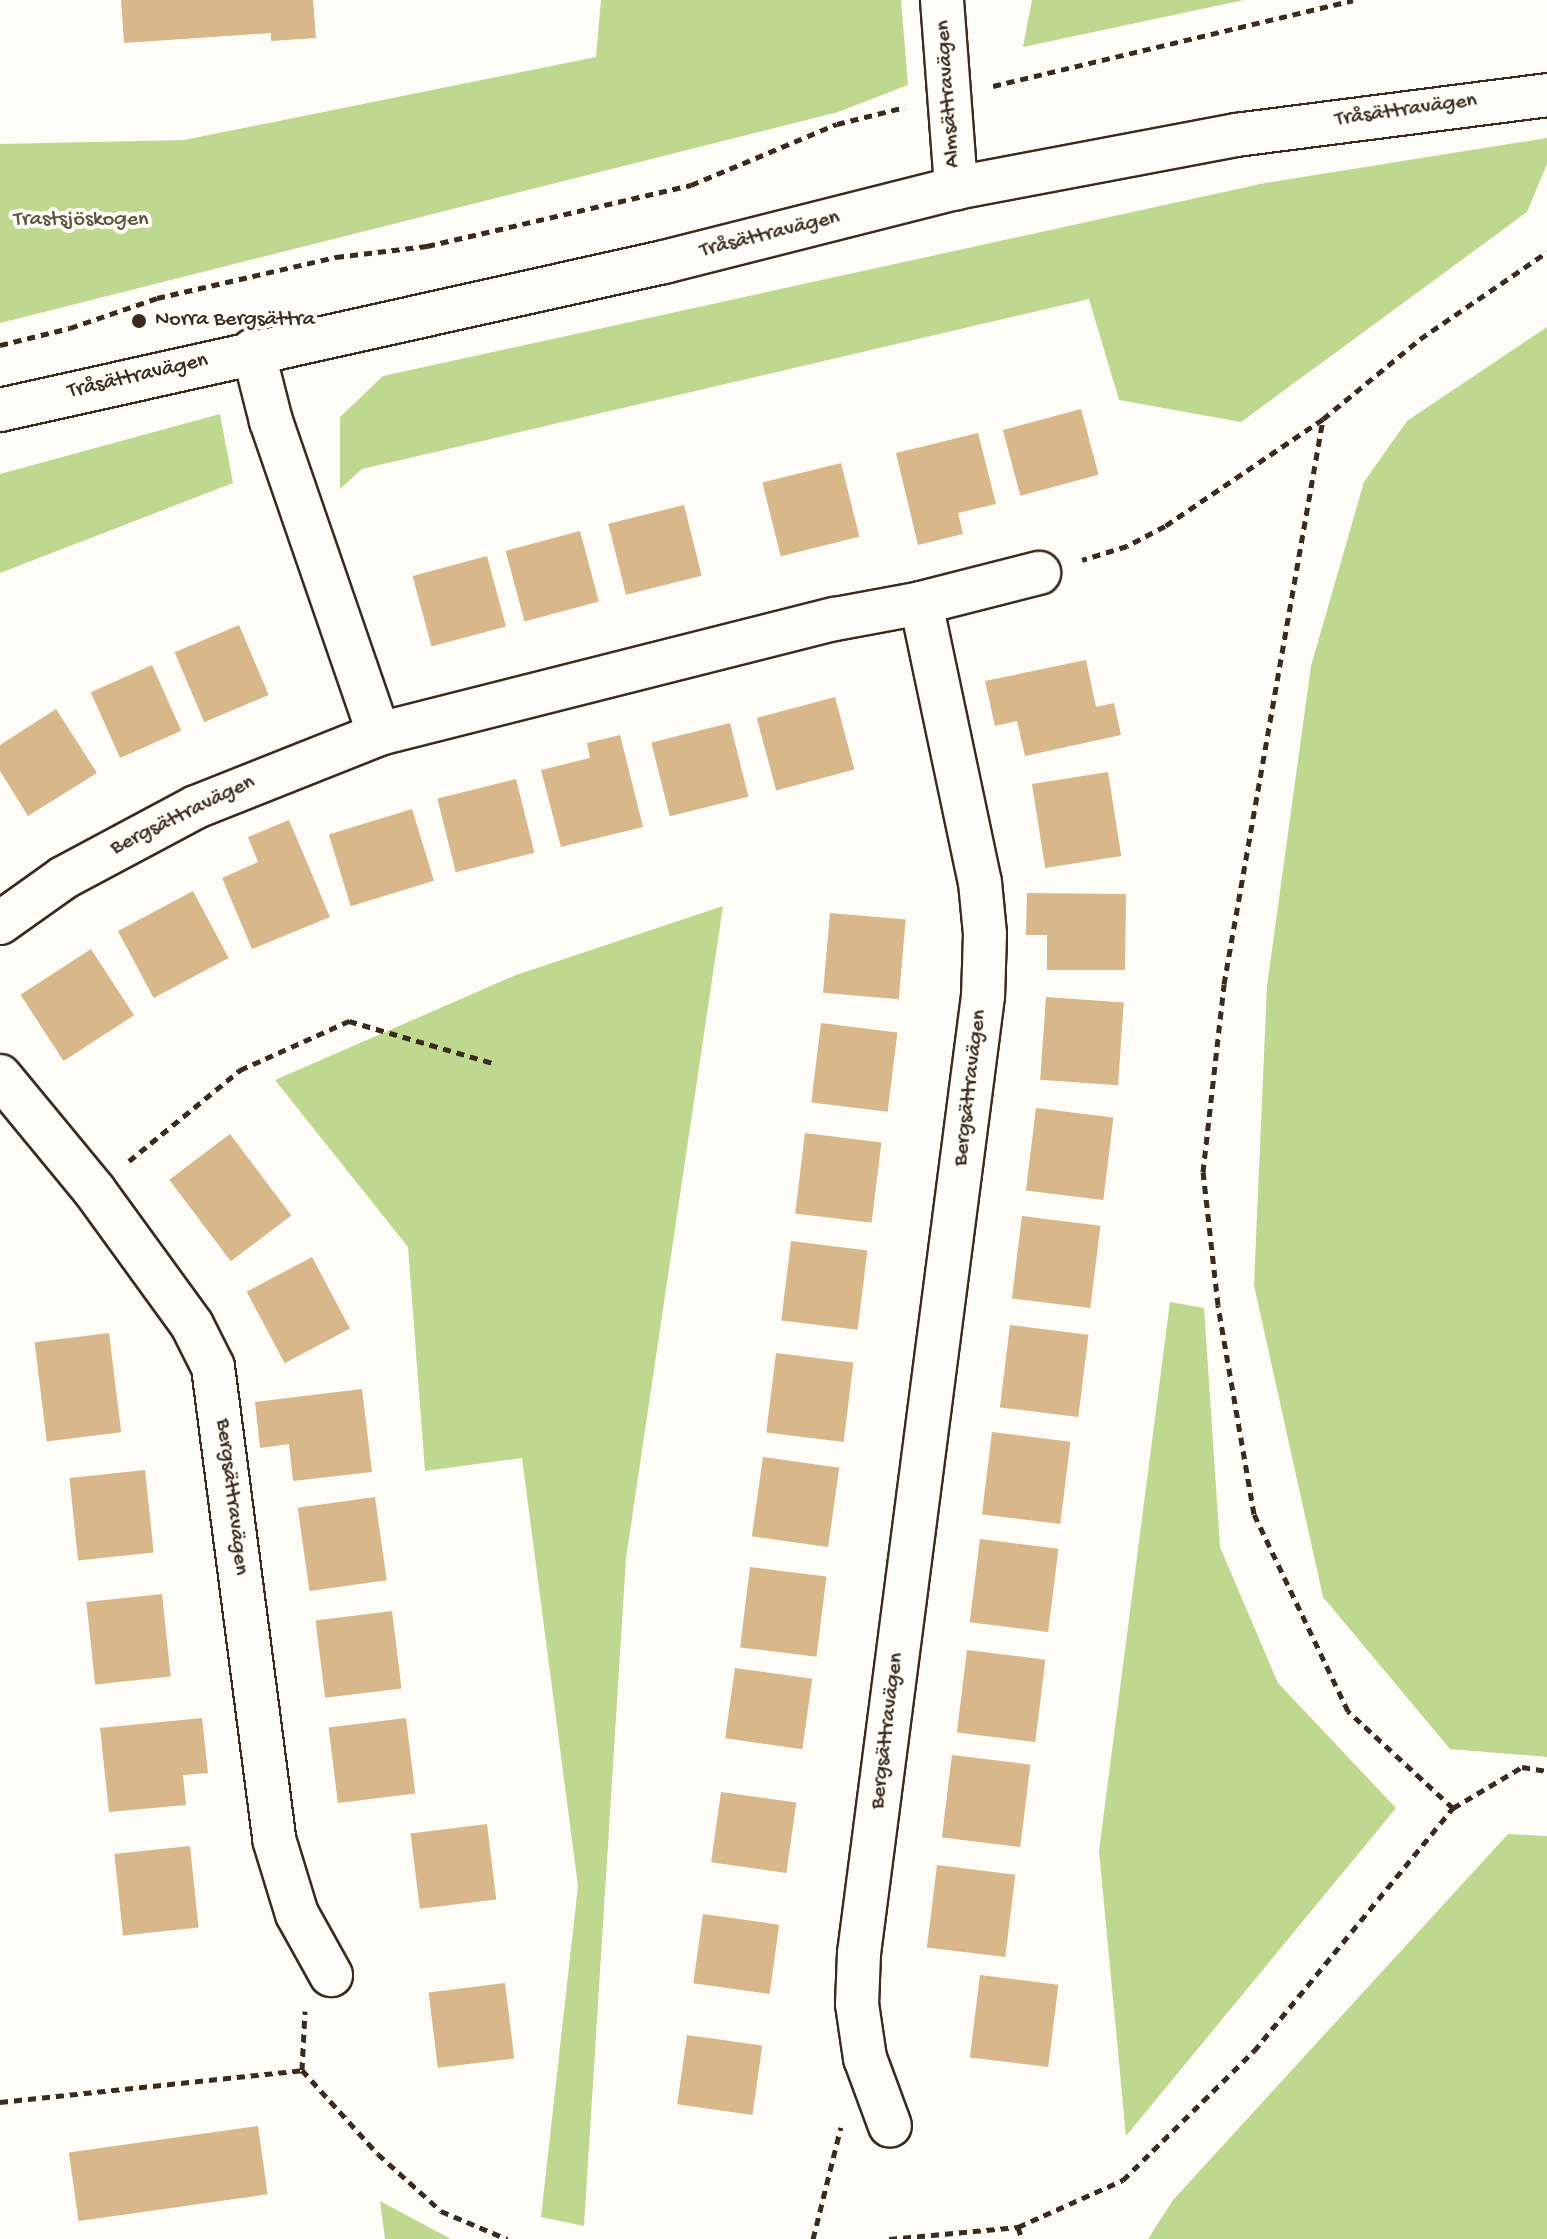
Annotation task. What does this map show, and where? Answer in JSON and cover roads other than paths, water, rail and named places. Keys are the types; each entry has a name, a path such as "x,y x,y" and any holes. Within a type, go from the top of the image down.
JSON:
{"street":[{"name":"Almsättravägen","path":"942,0 946,96 956,188"},
{"name":"Tråsättravägen","path":"0,410 253,350 664,262 956,188 1236,135 1547,95"},
{"path":"253,350 271,421 379,734"},
{"path":"921,603 1039,573"},
{"name":"Bergsättravägen","path":"0,923 75,871 196,807 379,734 835,619 921,603 980,882 985,934 983,996 859,1953 857,2004 865,2058 890,2126"},
{"name":"Bergsättravägen","path":"0,1076 94,1190 192,1325 213,1367 274,1839 297,1914 331,1975"}],"place":[{"name":"Norra Bergsättra","path":"139,321"}],"park label":[{"name":"Trastsjöskogen","path":"81,221"}]}
